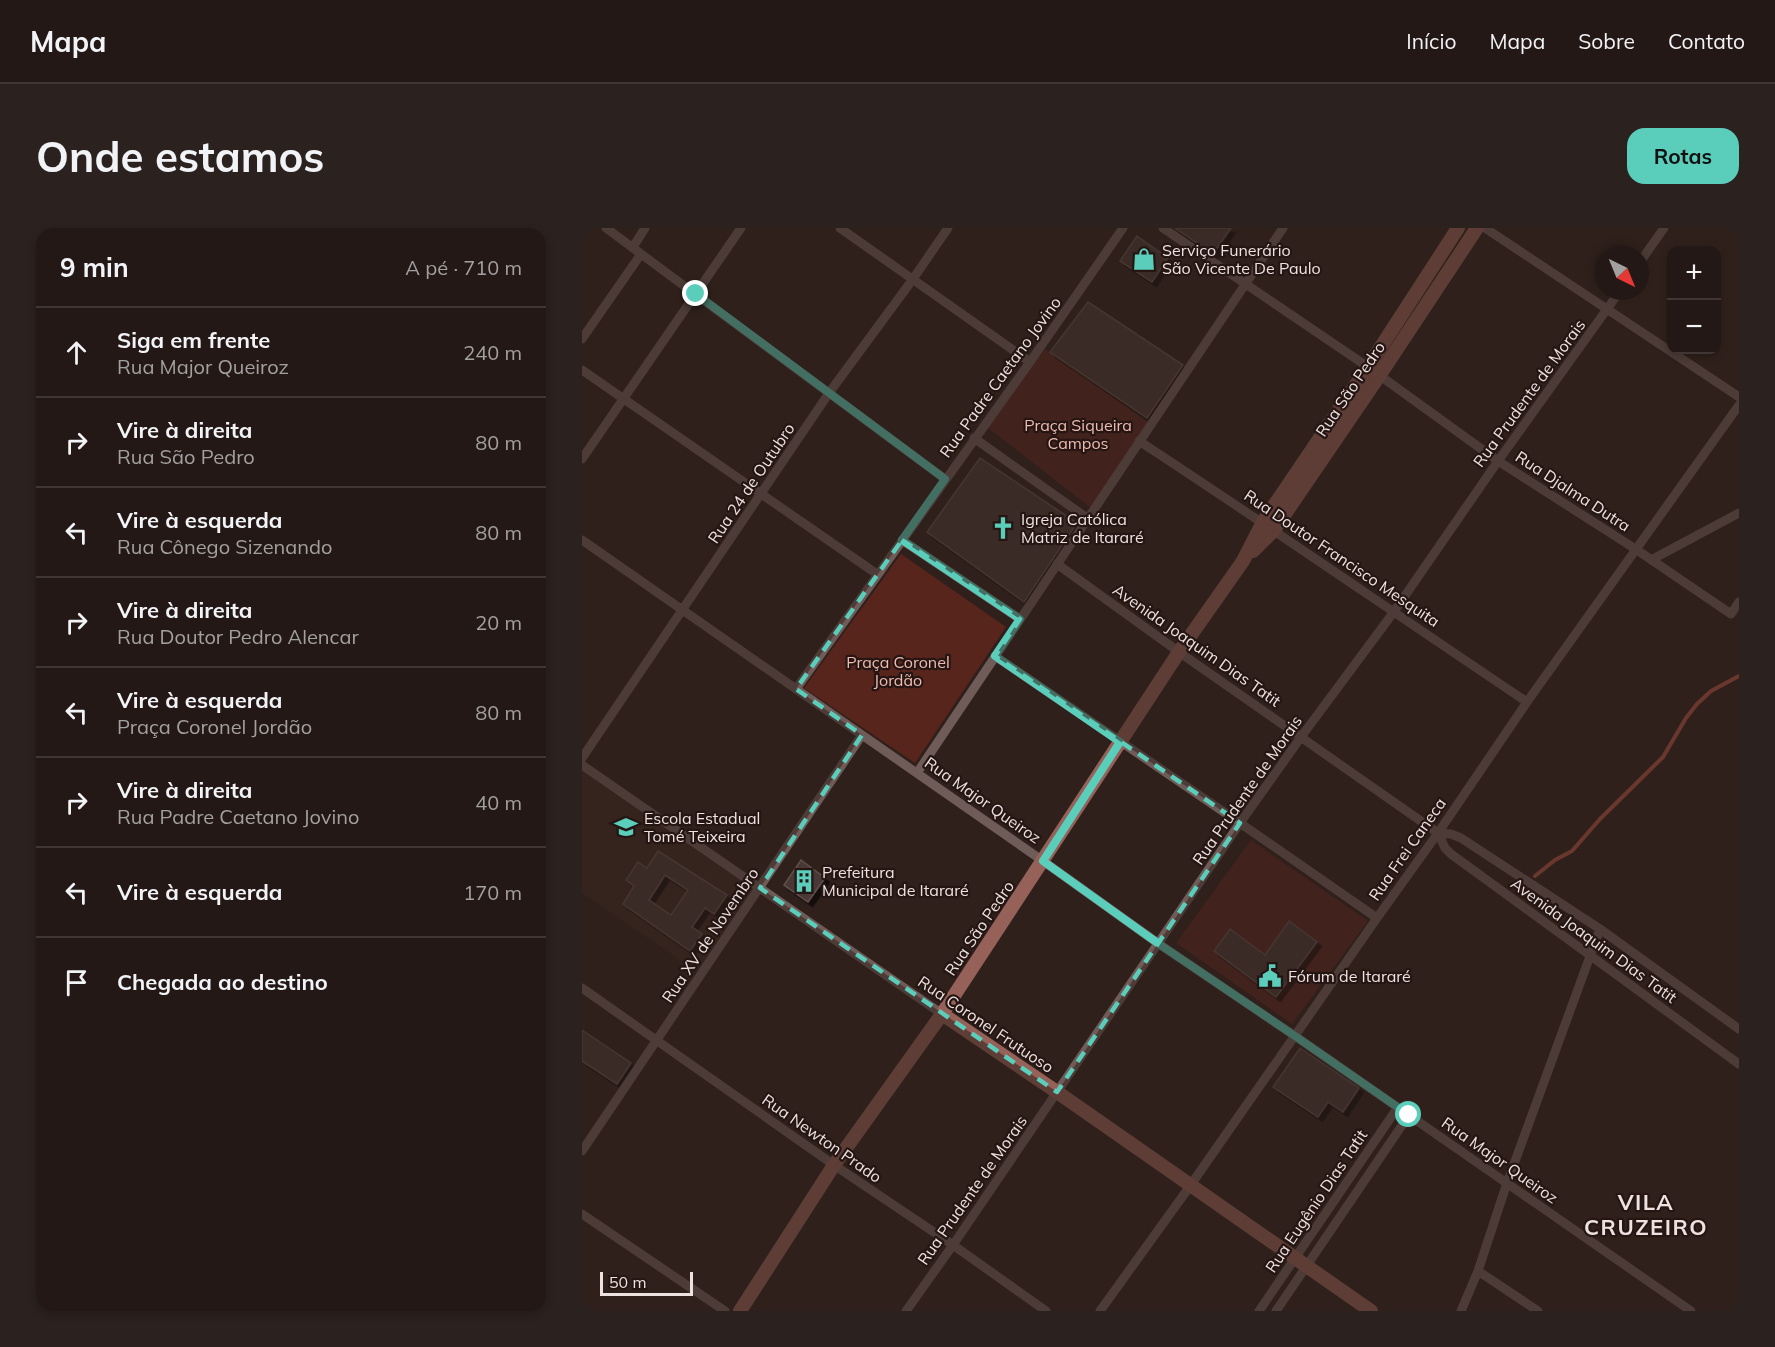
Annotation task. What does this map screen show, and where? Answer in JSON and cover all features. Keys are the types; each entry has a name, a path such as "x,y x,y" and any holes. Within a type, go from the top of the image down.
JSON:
{"main road":[{"name":"Rua São Pedro","path":"1269,526 1458,228"},
{"name":"Rua São Pedro","path":"740,1311 834,1165 942,1014 1179,652 1379,376 1477,228"},
{"name":"Rua Coronel Frutuoso","path":"942,1014 1371,1311"}],"street":[{"path":"606,228 945,479"},
{"path":"633,247 645,228"},
{"path":"582,459 741,228"},
{"path":"840,228 1030,362"},
{"name":"Rua 24 de Outubro","path":"582,758 829,393 948,228"},
{"name":"Rua Padre Caetano Jovino","path":"796,689 1124,228"},
{"name":"Rua Djalma Dutra","path":"1163,228 1368,367 1498,460 1731,614 1739,602"},
{"path":"917,773 1283,228"},
{"path":"1485,228 1739,397"},
{"path":"1649,249 1664,228"},
{"path":"582,339 641,254"},
{"name":"Rua Prudente de Morais","path":"906,1311 1240,823 1393,613 1498,460 1614,300"},
{"path":"582,370 877,574"},
{"name":"Rua Frei Caneca","path":"1100,1311 1438,833 1527,702 1739,405"},
{"path":"974,438 1088,518"},
{"name":"Rua Doutor Francisco Mesquita","path":"1139,441 1269,526 1393,613 1527,702"},
{"path":"1651,560 1739,513"},
{"name":"Rua Major Queiroz","path":"582,540 1159,944 1691,1311"},
{"path":"902,540 1020,619"},
{"name":"Avenida Joaquim Dias Tatit","path":"1057,564 1438,833 1445,848 1451,854 1739,1064"},
{"path":"995,656 1377,918"},
{"name":"Rua XV de Novembro","path":"582,1151 862,735"},
{"name":"Rua Coronel Frutuoso","path":"582,765 942,1014"},
{"name":"Avenida Joaquim Dias Tatit","path":"1438,833 1461,838 1600,929 1739,1029"},
{"path":"1461,1311 1479,1271 1507,1183 1600,929"},
{"name":"Rua Newton Prado","path":"582,988 1046,1311"},
{"name":"Rua Eugênio Dias Tatit","path":"1276,1311 1300,1262 1398,1107"},
{"name":"Rua Eugênio Dias Tatit","path":"1258,1311 1300,1262 1409,1115"},
{"path":"582,1214 725,1311"},
{"path":"1479,1271 1539,1311"}],"highlighted area":[{"path":"902,540 1020,619 995,656 1240,823 1057,1092 760,888 862,735 796,689"}],"shaded area":[{"name":"Escola Estadual Tomé Teixeira","path":"582,766 759,888 701,974 582,893"}],"green space":[{"name":"Praça Siqueira Campos","path":"1045,349 1148,422 1091,508 987,427"},
{"name":"Praça Coronel Jordão","path":"901,554 1006,627 915,763 804,688"},
{"path":"1251,840 1368,921 1292,1024 1176,943"}],"building":[{"path":"1175,228 1231,228 1213,254"},
{"name":"Serviço Funerário São Vicente De Paulo","path":"1137,236 1168,258 1152,282 1120,261"},
{"path":"1088,302 1183,365 1147,418 1050,352"},
{"name":"Igreja Católica Matriz de Itararé","path":"980,458 1077,523 1024,602 927,532"},
{"path":"658,851 727,895 714,914 705,908 692,927 702,934 690,951 623,904 634,886 626,880 638,862 647,868","holes":["665,875 688,890 671,915 649,900"]},
{"name":"Prefeitura Municipal de Itararé","path":"801,860 825,878 808,902 784,885"},
{"name":"Fórum de Itararé","path":"1289,921 1317,942 1276,997 1214,951 1230,929 1265,955"},
{"path":"582,1030 631,1063 617,1084 582,1061"},
{"path":"1300,1048 1359,1088 1343,1112 1328,1102 1318,1117 1273,1087"}],"waterway":[{"path":"1535,876 1555,860 1572,851 1600,819 1663,757 1697,704 1711,691 1739,676"}],"place":[{"name":"Serviço Funerário São Vicente De Paulo","path":"1144,259"},
{"name":"Igreja Católica Matriz de Itararé","path":"1003,528"},
{"name":"Escola Estadual Tomé Teixeira","path":"626,827"},
{"name":"Prefeitura Municipal de Itararé","path":"804,881"},
{"name":"Fórum de Itararé","path":"1270,976"}],"district":[{"name":"VILA CRUZEIRO","path":"1646,1214"}],"route":[{"path":"696,294 945,479 902,540 1020,619 995,656 1120,742 1043,861 1159,944 1409,1115"}]}
